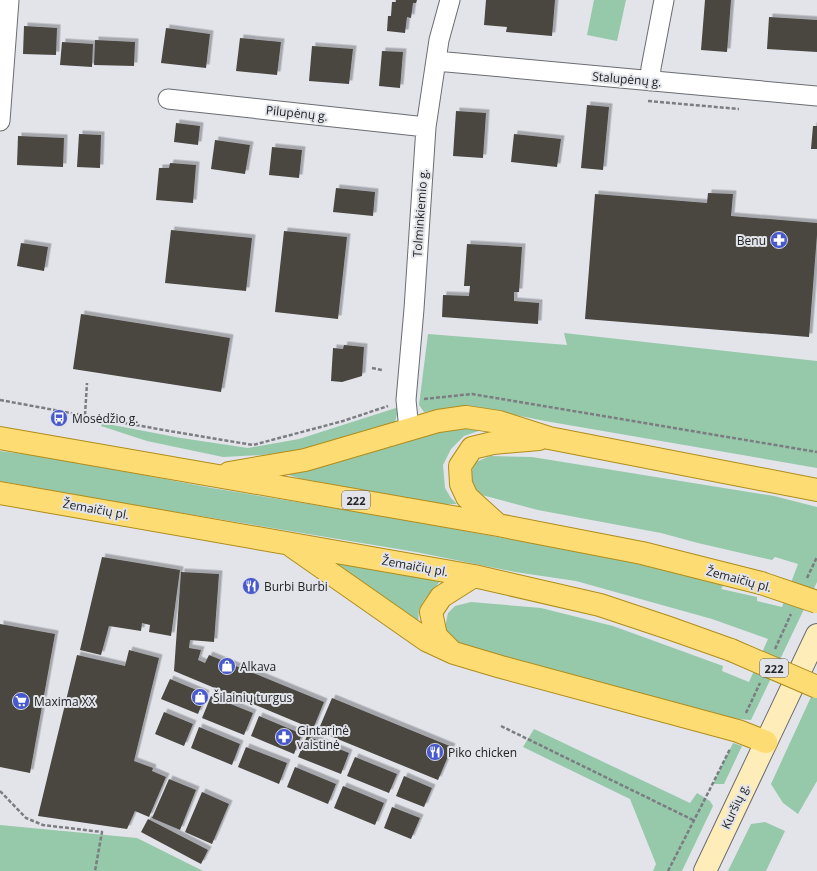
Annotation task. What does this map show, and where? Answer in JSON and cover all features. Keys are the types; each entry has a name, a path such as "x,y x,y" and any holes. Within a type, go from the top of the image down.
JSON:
{"main road":[{"path":"214,476 305,460 438,421 466,417 499,422 549,438 817,490"},
{"name":"Žemaičių pl.","path":"0,438 498,525 642,553 761,584 817,602"},
{"path":"498,525 466,497 461,484 460,466 472,448 494,443 549,438"},
{"name":"Žemaičių pl.","path":"0,492 474,576 600,605 731,650 817,687"},
{"path":"287,543 426,640 454,653 738,731 766,742"},
{"path":"454,653 436,636 431,612 441,597 474,576"},
{"name":"Kuršių g.","path":"705,871 817,635"}],"street":[{"path":"0,121 9,0"},
{"name":"Tolminkiemio g.","path":"409,429 406,400 414,309 426,127 439,40 450,0"},
{"path":"650,81 651,68 664,0"},
{"name":"Stalupėnų g.","path":"436,61 817,96"},
{"name":"Pilupėnų g.","path":"168,99 426,127"}],"path":[{"path":"372,368 382,370"},
{"path":"85,415 87,383"},
{"path":"501,726 693,820"},
{"path":"0,791 26,818 43,825 102,832 95,871"}],"green space":[{"path":"594,0 626,0 617,41 587,35"},
{"path":"564,333 817,361 817,468 545,421 472,406 424,412 419,405 428,334 567,345"},
{"path":"399,407 395,422 315,449 262,455 223,457 147,441 101,426 102,423 181,438 248,448 299,439"},
{"path":"463,427 487,428 464,436 451,449 443,465 445,488 457,504 443,504 302,479 282,473 430,432"},
{"path":"0,451 48,457 212,488 382,516 603,556 724,584 721,589 757,597 757,601 782,607 798,564 775,557 772,560 661,533 538,510 482,495 472,488 470,475 476,462 490,456 532,457 774,496 817,507 817,582 751,720 738,719 481,652 450,639 445,627 448,613 455,606 471,602 541,608 613,626 723,666 722,671 749,682 768,639 712,619 576,581 515,572 416,552 92,498 0,481"},
{"path":"327,561 440,581 420,607 418,628"},
{"path":"817,684 817,781 798,814 783,803 771,784"},
{"path":"534,729 690,803 697,793 710,801 713,806 682,871 653,871 656,864 630,799 523,747"},
{"path":"733,743 742,746 724,784 713,784"},
{"path":"765,822 785,831 766,871 728,871 751,824"},
{"path":"0,825 137,838 203,871 0,871"}],"building":[{"path":"396,0 417,0 416,3 413,3 411,18 407,17 405,33 387,31 388,16 391,16 392,2 396,2"},
{"path":"486,0 555,0 552,36 506,32 507,27 484,25"},
{"path":"705,0 731,0 727,52 701,50"},
{"path":"769,17 817,20 817,52 767,49"},
{"path":"24,26 57,28 56,55 23,54"},
{"path":"166,28 210,34 206,68 161,63"},
{"path":"240,38 281,42 277,75 236,71"},
{"path":"95,40 135,42 134,66 94,65"},
{"path":"62,42 93,44 92,67 60,65"},
{"path":"312,46 353,49 349,84 309,81"},
{"path":"382,51 403,52 400,88 379,86"},
{"path":"587,105 609,107 603,170 581,168"},
{"path":"456,111 486,113 483,158 453,156"},
{"path":"176,123 200,126 198,145 174,142"},
{"path":"813,126 817,126 817,149 811,149"},
{"path":"79,134 101,135 100,168 77,167"},
{"path":"514,134 561,139 557,167 511,162"},
{"path":"18,136 64,138 63,167 17,165"},
{"path":"215,140 250,145 245,174 211,169"},
{"path":"272,147 302,150 299,178 269,175"},
{"path":"170,163 196,165 193,203 156,200 159,168 169,168"},
{"path":"336,188 375,192 373,216 333,212"},
{"path":"708,193 733,194 731,216 817,223 809,337 585,319 595,194 707,203"},
{"path":"171,230 252,238 246,291 165,283"},
{"path":"284,231 347,237 338,319 275,312"},
{"path":"21,243 48,247 44,271 17,266"},
{"path":"467,244 522,247 519,292 514,292 514,301 539,303 538,324 442,317 443,295 469,296 470,286 464,286"},
{"path":"81,314 230,338 221,392 73,369"},
{"path":"344,345 364,347 362,376 342,382 331,381 333,348 343,349"},
{"path":"102,557 180,570 171,636 149,632 150,625 142,623 141,631 109,626 101,655 80,650"},
{"path":"181,572 219,574 214,642 190,640 189,648 201,650 198,660 205,663 209,655 324,702 313,729 174,671"},
{"name":"Maxima XX","path":"0,624 55,634 30,773 0,767"},
{"path":"129,650 159,658 134,761 153,768 152,771 166,777 149,817 135,811 127,829 38,816 77,655 125,666"},
{"path":"170,679 206,694 198,714 161,699"},
{"path":"211,696 253,713 244,735 202,718"},
{"path":"332,698 452,747 438,780 318,731"},
{"path":"164,712 193,724 184,746 155,734"},
{"path":"259,716 302,734 294,754 251,736"},
{"path":"199,727 240,744 232,765 191,748"},
{"path":"307,736 349,753 341,774 298,757"},
{"path":"246,747 287,763 279,784 238,767"},
{"path":"355,757 397,774 389,793 347,776"},
{"path":"295,767 336,784 328,804 287,787"},
{"path":"404,776 432,788 424,807 396,796"},
{"path":"169,779 196,790 180,830 152,818"},
{"path":"343,786 384,803 375,825 334,808"},
{"path":"202,792 229,804 212,844 185,832"},
{"path":"392,807 420,818 411,839 384,828"},
{"path":"148,819 208,850 201,864 141,832"}],"place":[{"name":"Benu","path":"779,240"},
{"name":"Mosėdžio g.","path":"59,418"},
{"name":"Burbi Burbi","path":"251,586"},
{"name":"Alkava","path":"227,666"},
{"name":"Šilainių turgus","path":"200,697"},
{"name":"Maxima XX","path":"21,701"},
{"name":"Gintarinė vaistinė","path":"284,737"},
{"name":"Piko chicken","path":"435,752"}]}
